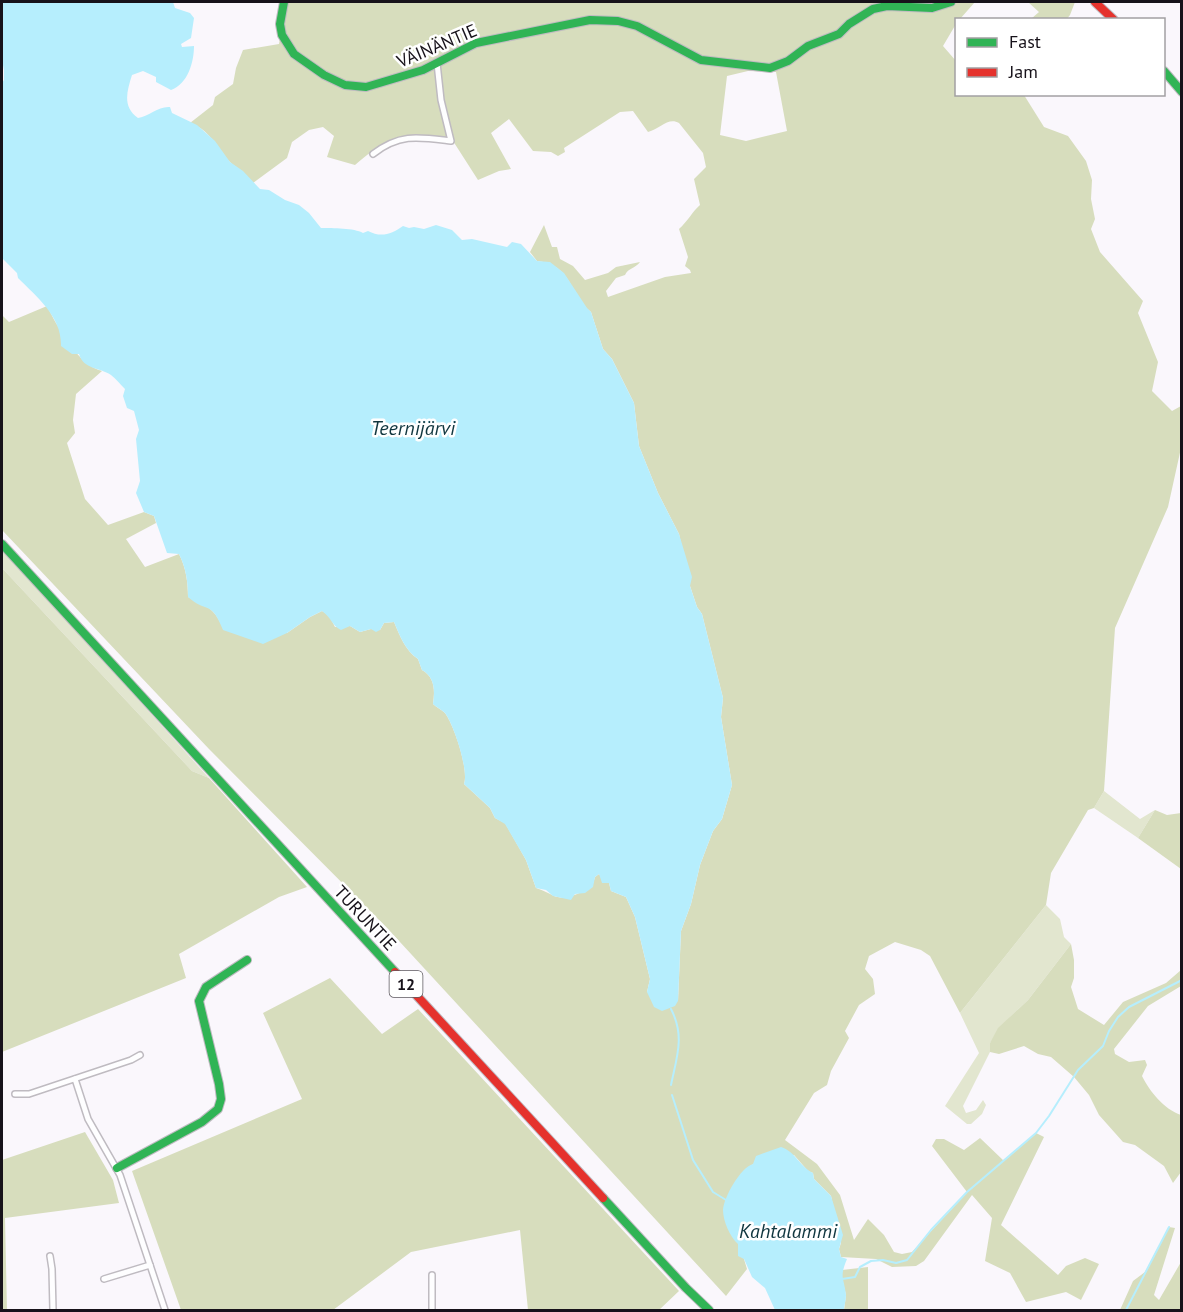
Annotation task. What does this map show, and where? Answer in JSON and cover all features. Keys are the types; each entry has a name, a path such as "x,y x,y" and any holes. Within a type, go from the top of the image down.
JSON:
{"main road":[{"name":"VÄINÄNTIE","path":"284,2 280,24 282,35 288,46 324,75 345,85 366,87 423,70 476,43 590,20 618,21 637,26 701,60 770,68 788,61 808,46 839,34 860,15 873,9 887,6 932,8 951,2"},
{"path":"1095,2 1112,18"},
{"path":"1165,72 1182,92"},
{"name":"TURUNTIE","path":"2,544 709,1311"},
{"path":"117,1168 202,1122 218,1109 221,1099 219,1084 199,1001 206,987 247,960"}],"street":[{"path":"373,154 392,141 411,138 451,141 441,100 437,63"},
{"path":"15,1094 29,1094 130,1060 140,1054"},
{"path":"75,1078 88,1119 117,1168 165,1311"},
{"path":"50,1256 53,1311"},
{"path":"104,1279 150,1265"},
{"path":"432,1275 432,1311"}],"green space":[{"path":"288,2 975,2 961,18 955,18 955,26 943,46 955,60 955,96 1025,96 1044,127 1068,136 1086,161 1092,180 1091,199 1095,219 1091,229 1100,252 1143,301 1138,313 1158,362 1152,391 1172,411 1181,406 1181,448 1168,507 1115,628 1104,791 1094,808 1088,810 1051,873 1046,905 960,1013 930,956 921,950 895,942 869,956 865,969 873,979 875,994 859,1005 845,1031 849,1038 831,1071 827,1085 814,1093 785,1140 817,1164 840,1195 854,1240 868,1219 884,1235 894,1252 902,1254 912,1252 967,1192 932,1146 936,1139 944,1139 964,1150 980,1138 1004,1161 1036,1133 1044,1137 1001,1225 1058,1275 1066,1266 1085,1258 1099,1264 1081,1300 1066,1292 1026,1302 1010,1273 985,1261 992,1218 972,1195 924,1261 916,1266 892,1267 876,1259 841,1257 839,1249 841,1243 831,1196 814,1179 813,1173 808,1171 794,1155 753,1164 726,1200 747,1269 726,1296 388,929 209,749 2,530 2,315 9,322 47,306 63,335 77,354 102,371 76,394 73,420 75,433 67,443 85,499 108,525 144,512 154,516 156,523 126,539 145,567 179,554 186,575 188,597 210,609 224,630 287,633 322,611 329,615 335,627 350,626 360,632 371,629 380,630 384,623 394,622 406,647 418,659 422,670 432,680 433,704 445,713 460,748 464,784 490,808 495,818 505,823 526,860 536,888 554,896 569,897 592,887 595,877 599,874 609,883 611,891 626,897 635,917 650,979 647,992 678,1001 681,931 691,904 700,865 713,831 722,819 732,785 721,717 723,698 702,614 697,607 690,586 679,534 658,493 639,446 634,403 612,359 603,349 591,312 558,268 537,261 530,252 544,225 552,247 557,247 560,259 573,266 585,280 608,273 616,267 640,262 625,275 616,278 606,291 608,297 665,277 691,273 685,266 688,257 679,229 700,205 694,179 706,167 703,153 679,123 671,121 648,132 633,111 620,112 564,148 565,152 558,156 551,152 533,151 509,119 491,133 511,169 499,171 478,180 453,141 422,136 400,137 379,146 355,165 327,157 334,136 323,127 309,130 292,142 287,158 253,183 226,158 204,131 190,123 213,105 215,97 233,84 243,50 279,44","holes":["748,71 776,72 787,131 746,141 720,135 727,76"]},
{"path":"1028,2 1075,2 1068,18 1032,18 1039,12"},
{"path":"2,549 209,778 192,771 2,568"},
{"path":"2,568 192,771 209,778 307,887 279,897 179,954 186,978 2,1052"},
{"path":"1104,791 1140,819 1155,810 1138,838 1094,808"},
{"path":"1155,810 1167,815 1181,813 1181,869 1138,838"},
{"path":"1046,905 1060,919 1064,937 1071,944 1028,1000 1011,1016 990,1043 990,1052 963,1106 966,1113 976,1110 983,1100 986,1105 982,1114 971,1124 967,1124 945,1106 979,1053 960,1013"},
{"path":"1071,944 1074,978 1071,987 1078,1009 1104,1025 1123,1002 1166,983 1181,970 1181,986 1148,1006 1114,1049 1115,1054 1129,1062 1145,1060 1147,1065 1142,1076 1149,1088 1163,1104 1181,1115 1181,1172 1173,1183 1164,1166 1135,1145 1123,1142 1099,1115 1089,1095 1074,1077 1051,1057 1038,1054 1024,1046 999,1054 990,1052 990,1043 998,1028 1028,1000"},
{"path":"330,978 382,1034 418,1009 679,1291 659,1310 528,1310 520,1230 411,1252 333,1310 181,1310 132,1171 302,1099 263,1013"},
{"path":"85,1132 113,1180 119,1203 5,1218 7,1310 2,1310 2,1160"},
{"path":"1169,1227 1175,1228 1154,1295 1159,1300 1181,1262 1181,1310 1120,1310 1133,1281 1145,1272"},
{"path":"868,1267 868,1310 844,1310 846,1295 842,1270"}],"water":[{"name":"Teernijärvi","path":"2,2 173,2 175,8 190,13 194,18 191,38 181,44 182,47 194,46 193,59 186,78 171,90 156,82 156,77 143,71 132,75 127,98 130,109 138,118 170,107 172,113 197,125 215,141 230,162 243,171 260,189 269,190 299,205 321,228 349,229 363,233 368,231 382,235 403,226 424,229 436,225 452,230 462,240 472,239 507,247 512,242 521,244 537,261 550,262 564,273 591,312 603,349 612,359 634,403 639,446 658,493 679,534 692,577 690,586 697,607 702,614 723,698 721,717 732,785 722,819 713,831 700,865 691,904 681,931 678,1001 675,1006 662,1011 654,1007 647,992 650,979 635,917 626,897 611,891 609,883 602,883 599,874 595,877 593,887 585,893 575,894 571,900 553,896 546,890 536,888 526,860 505,824 495,818 490,808 464,784 460,748 445,713 433,704 432,680 422,670 418,659 406,647 394,622 384,623 376,632 371,629 360,632 350,626 341,630 322,611 287,633 263,644 223,630 212,610 188,597 186,575 179,554 167,553 154,516 144,512 136,493 140,481 136,439 139,430 134,411 127,408 123,396 125,389 111,375 88,366 79,354 72,354 61,346 57,326 47,308 2,258 2,83 4,70"},
{"name":"Kahtalammi","path":"781,1147 813,1173 814,1179 831,1196 843,1235 839,1249 841,1257 847,1259 843,1274 846,1295 844,1310 775,1310 765,1288 752,1277 744,1259 738,1256 738,1244 724,1219 723,1210 726,1198 738,1177 753,1164 756,1156"}],"waterway":[{"path":"842,1279 855,1277 860,1267 871,1261 883,1260 896,1263 907,1260 931,1230 967,1192 1036,1133 1078,1070 1103,1046 1118,1017 1129,1007 1182,980"},
{"path":"671,1009 679,1037 671,1085"},
{"path":"672,1095 693,1160 713,1192 726,1200"},
{"path":"1126,1310 1169,1227"}],"traffic: fast":[{"path":"284,2 280,24 282,35 294,54 324,75 345,85 366,87 423,70 476,43 590,20 618,21 637,26 701,60 770,68 788,61 808,46 839,34 849,24 873,9 887,6 932,8 951,2"},
{"path":"1165,72 1182,92"},
{"path":"2,544 395,972"},
{"path":"117,1168 202,1122 218,1109 221,1099 219,1084 199,1001 206,987 247,960"},
{"path":"603,1198 709,1310"}],"traffic: jam":[{"path":"1095,2 1112,18"},
{"path":"395,972 603,1198"}]}
